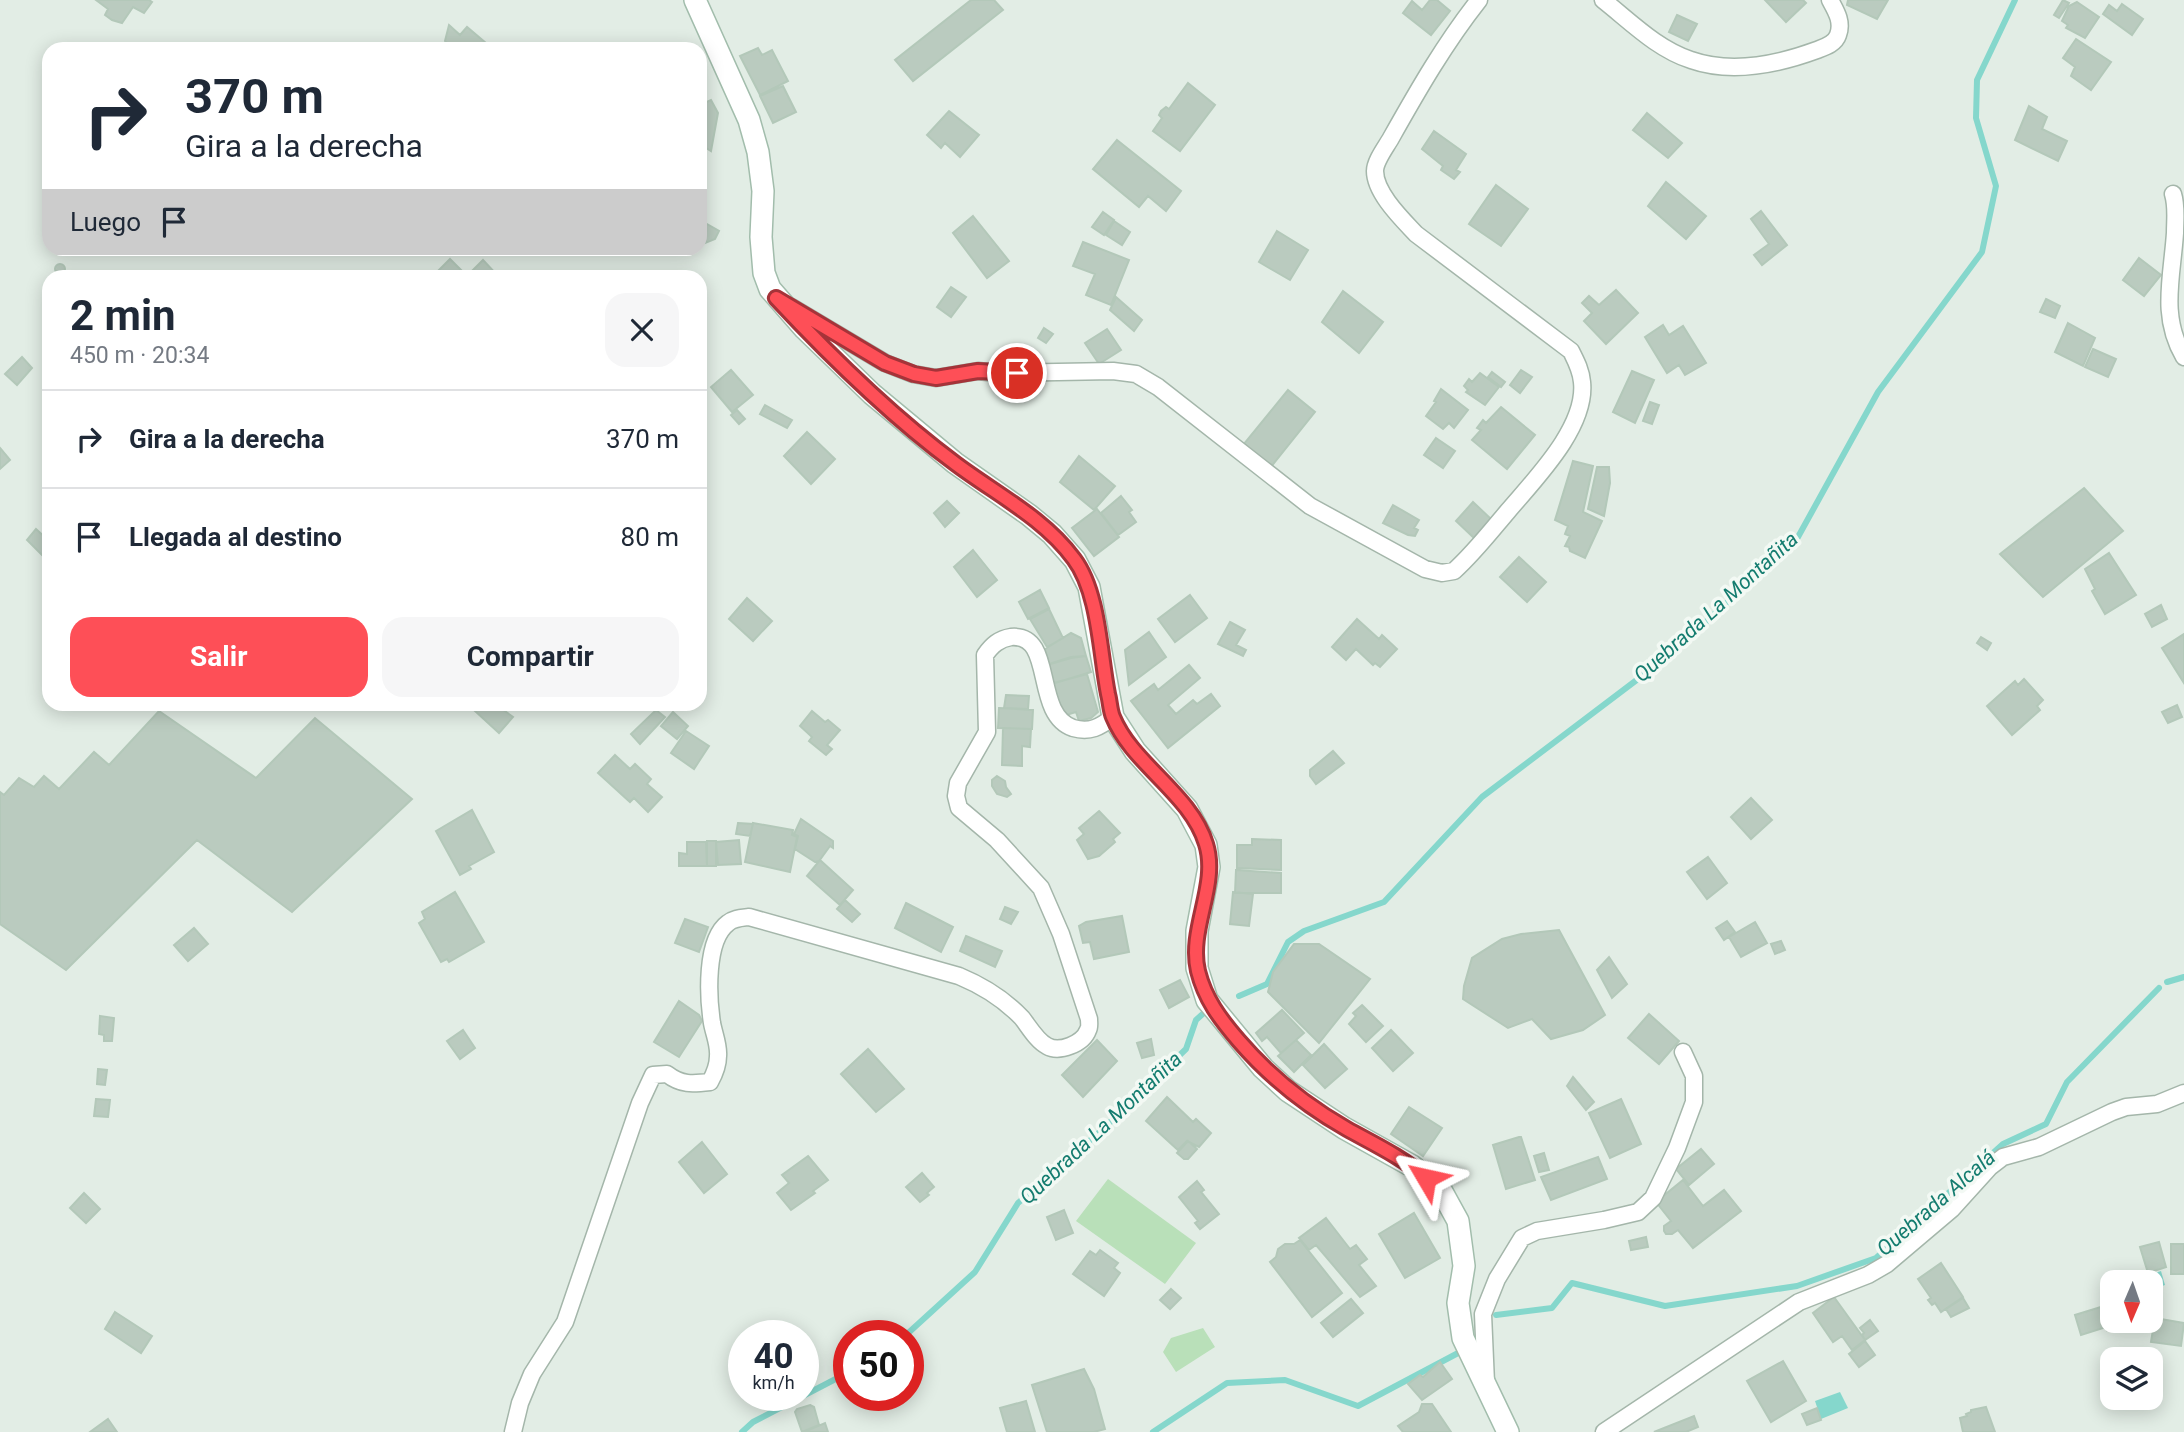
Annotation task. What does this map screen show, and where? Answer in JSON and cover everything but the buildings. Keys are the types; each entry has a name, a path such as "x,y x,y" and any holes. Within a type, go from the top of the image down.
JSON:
{"main road":[{"path":"695,0 749,120 758,152 762,191 761,237 764,273 769,289 872,394 955,463 1029,515 1052,534 1075,560 1090,587 1113,718 1135,751 1187,809 1206,845 1209,867 1197,931 1197,968 1207,1000 1263,1069 1288,1091 1344,1128 1412,1166 1441,1190 1458,1221 1464,1266 1458,1303 1463,1338 1508,1432"}],"street":[{"path":"776,298 885,363 914,374 936,378 978,371 1113,371 1136,374 1158,387 1310,506 1425,569 1441,573 1454,571 1545,467 1566,436 1576,414 1583,382 1571,351 1416,234 1398,215 1376,180 1374,168 1423,82 1479,0"},
{"path":"1603,0 1658,45 1674,54 1695,62 1748,66 1787,60 1829,45 1838,38 1838,14 1830,0"},
{"path":"2172,194 2175,201 2175,221 2168,304 2173,335 2184,357"},
{"path":"513,1432 520,1403 532,1374 565,1322 639,1103 653,1075 667,1074 676,1081 687,1084 710,1082 716,1070 719,1053 712,1021 710,968 716,940 729,922 749,917 959,976 981,986 1001,1000 1020,1016 1044,1045 1056,1049 1068,1047 1084,1037 1089,1019 1061,934 1041,887 997,840 958,808 956,796 958,783 987,732 985,655 991,645 1001,640 1017,637 1031,644 1039,655 1045,691 1052,707 1066,726 1079,730 1097,729 1113,718"},
{"path":"1486,1385 1483,1314 1497,1279 1522,1238 1536,1231 1638,1212 1653,1198 1677,1148 1694,1102 1694,1076 1683,1052"},
{"path":"1604,1432 1799,1302 1868,1275 1887,1264 1952,1209 1990,1167 2003,1157 2039,1147 2126,1107 2157,1104 2184,1093"}],"green space":[{"path":"1108,1179 1196,1243 1165,1284 1076,1221"},
{"path":"1203,1328 1215,1347 1176,1372 1163,1352 1171,1338"}],"water":[{"path":"1840,1392 1848,1408 1821,1419 1815,1401"}],"waterway":[{"name":"Quebrada La Montañita","path":"1239,996 1267,984 1288,942 1304,931 1384,902 1482,797 1671,654 1798,537 1878,392 1982,252 1996,186 1976,118 1977,80 2015,0"},
{"name":"Quebrada Alcalá","path":"2167,982 2184,977"},
{"name":"Quebrada Alcalá","path":"1496,1315 1552,1308 1572,1283 1665,1306 1797,1286 1876,1258 2003,1144 2046,1124 2067,1082 2159,988"},
{"name":"Quebrada La Montañita","path":"922,1320 975,1272 1018,1203 1103,1129 1186,1049 1196,1020 1206,1011"},
{"name":"Quebrada Alcalá","path":"1153,1432 1227,1383 1285,1380 1358,1406 1460,1352"},
{"name":"Quebrada La Montañita","path":"742,1432 753,1422 833,1380"}],"route":[{"path":"1017,373 978,371 936,378 914,374 885,363 776,298 872,394 955,463 1029,515 1052,534 1075,560 1090,587 1113,718 1135,751 1187,809 1206,845 1209,867 1197,931 1197,968 1207,1000 1263,1069 1288,1091 1344,1128 1412,1166 1426,1178"}]}
